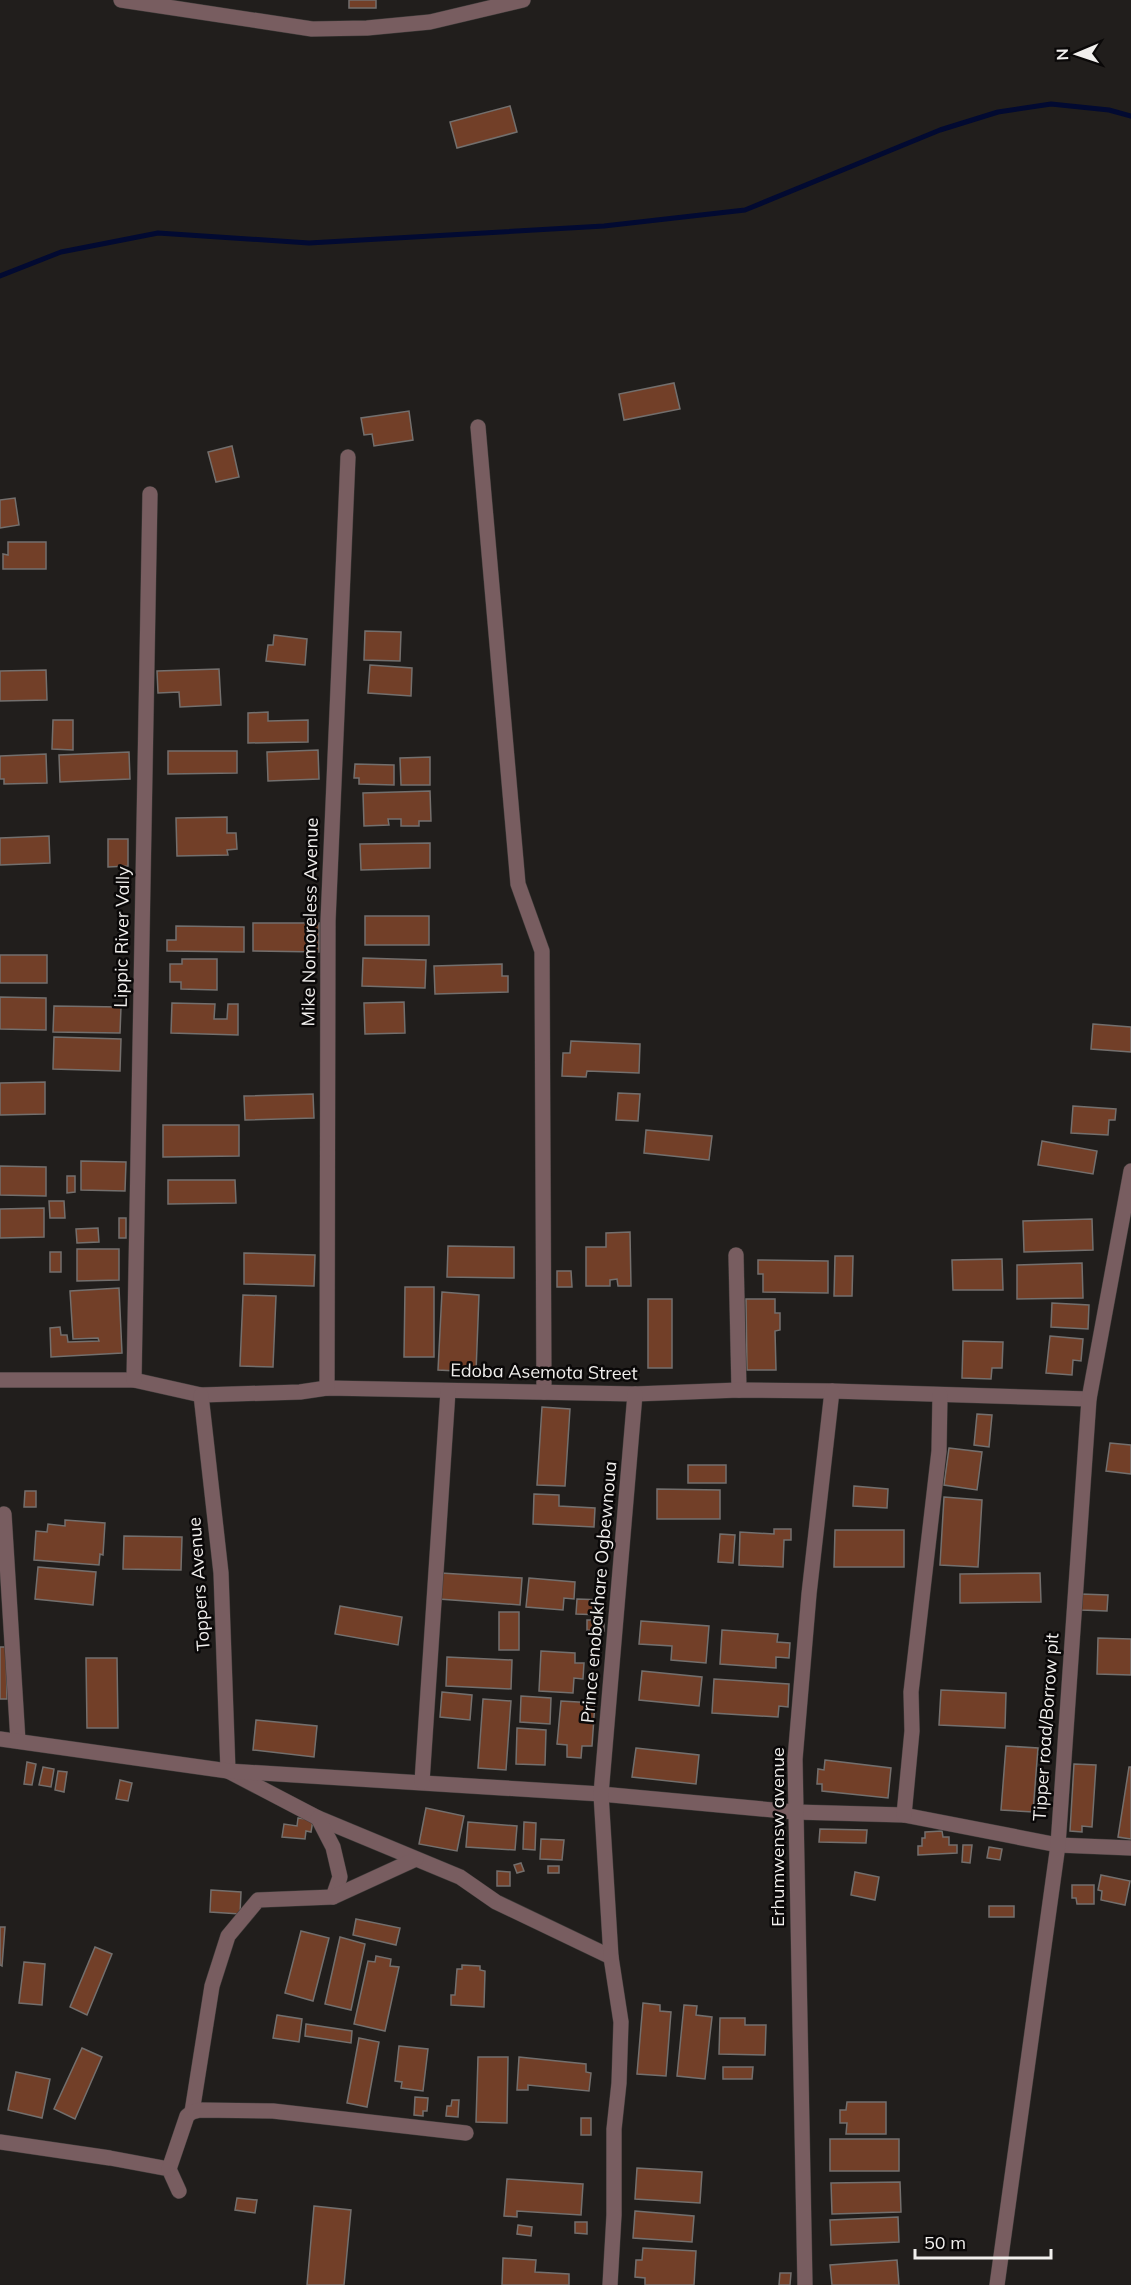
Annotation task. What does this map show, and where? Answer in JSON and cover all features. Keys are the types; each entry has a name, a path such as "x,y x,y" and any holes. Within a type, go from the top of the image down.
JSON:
{"street":[{"path":"121,0 312,29 367,28 430,22 501,3 523,0"},
{"path":"478,428 518,884 542,951 544,1392"},
{"name":"Mike Nomoreless Avenue","path":"327,1389 328,921 348,457"},
{"name":"Lippic River Vally","path":"134,1380 150,494"},
{"name":"Tipper road/Borrow pit","path":"997,2285 1058,1845 1089,1399 1131,1171"},
{"path":"736,1255 740,1390"},
{"name":"Edoba Asemota Street","path":"0,1380 134,1380 201,1395 327,1389 635,1394 740,1390 1089,1399"},
{"path":"422,1782 448,1391"},
{"name":"Erhumwensw avenue","path":"805,2285 795,1759 809,1594 832,1391"},
{"name":"Prince enobakhare Ogbewnoua","path":"610,2285 614,2215 614,2129 619,2083 621,2022 611,1957 601,1794 635,1394"},
{"name":"Toppers Avenue","path":"201,1395 221,1573 228,1771"},
{"path":"904,1815 912,1731 911,1692 939,1451 940,1395"},
{"path":"4,1514 18,1741"},
{"path":"0,1739 228,1771 601,1794 795,1812 904,1815 1058,1845 1131,1848"},
{"path":"228,1771 318,1818 460,1877 496,1902 611,1957"},
{"path":"318,1818 333,1847 340,1876 333,1897"},
{"path":"192,2112 212,1986 228,1936 258,1900 333,1897 416,1859"},
{"path":"178,2192 169,2169 187,2116 200,2110 273,2111 466,2133"},
{"path":"0,2142 169,2169"}],"building":[{"path":"349,0 376,0 376,8 349,8"},
{"path":"510,106 517,132 457,148 450,122"},
{"path":"674,383 680,409 624,420 619,394"},
{"path":"409,411 413,440 374,446 372,434 364,435 361,418"},
{"path":"232,446 239,477 216,482 208,452"},
{"path":"15,498 19,525 0,528 0,500"},
{"path":"8,542 46,542 46,569 3,569 3,554 8,555"},
{"path":"365,631 401,632 400,661 364,660"},
{"path":"274,635 307,639 305,665 266,661 268,645 273,645"},
{"path":"370,665 412,668 411,696 368,693"},
{"path":"219,669 221,705 180,707 179,692 158,693 157,671"},
{"path":"46,670 47,700 0,701 0,671"},
{"path":"268,712 268,721 308,720 308,742 248,743 248,713"},
{"path":"53,720 73,720 73,750 52,749"},
{"path":"318,750 319,779 268,781 267,752"},
{"path":"168,751 237,751 237,773 168,774"},
{"path":"129,752 130,779 60,782 59,755"},
{"path":"46,754 47,783 4,784 4,779 0,779 0,756"},
{"path":"430,757 430,785 401,785 400,758"},
{"path":"355,764 394,765 394,785 359,784 359,778 354,778"},
{"path":"430,791 431,821 419,821 419,826 401,826 401,819 388,819 389,825 364,826 363,793"},
{"path":"227,817 227,833 236,833 237,849 227,850 228,855 177,856 176,818"},
{"path":"49,836 50,863 0,865 0,838"},
{"path":"108,839 128,839 128,866 108,867"},
{"path":"430,843 430,868 361,870 360,844"},
{"path":"365,916 429,916 429,945 365,945"},
{"path":"253,923 319,923 319,952 253,951"},
{"path":"176,926 244,927 244,952 167,951 167,940 176,940"},
{"path":"0,955 47,955 47,983 0,983"},
{"path":"363,958 426,960 425,988 362,986"},
{"path":"182,959 217,959 217,990 181,989 181,982 170,982 170,964 182,964"},
{"path":"502,964 502,976 508,976 508,992 435,994 434,966"},
{"path":"0,997 46,998 46,1030 0,1029"},
{"path":"404,1002 405,1033 365,1034 364,1003"},
{"path":"172,1003 215,1004 214,1019 227,1019 228,1004 238,1004 238,1035 171,1033"},
{"path":"54,1006 121,1007 120,1033 53,1032"},
{"path":"1093,1024 1131,1027 1131,1052 1091,1049"},
{"path":"54,1037 121,1039 120,1071 53,1069"},
{"path":"571,1041 640,1044 639,1073 587,1071 586,1077 562,1076 563,1053 570,1053"},
{"path":"45,1082 45,1114 0,1115 0,1083"},
{"path":"618,1093 640,1094 638,1121 616,1120"},
{"path":"313,1094 314,1118 245,1120 244,1096"},
{"path":"1073,1106 1116,1109 1115,1120 1109,1120 1108,1135 1071,1133"},
{"path":"163,1125 239,1125 239,1156 163,1157"},
{"path":"646,1130 712,1136 709,1160 644,1153"},
{"path":"1042,1141 1097,1151 1093,1174 1038,1165"},
{"path":"81,1161 126,1162 125,1191 81,1190"},
{"path":"0,1166 46,1167 46,1196 0,1195"},
{"path":"67,1176 75,1176 75,1192 67,1193"},
{"path":"168,1180 235,1180 236,1203 168,1204"},
{"path":"49,1201 64,1201 65,1218 50,1218"},
{"path":"44,1208 44,1237 0,1238 0,1209"},
{"path":"119,1218 126,1218 126,1238 119,1238"},
{"path":"1092,1219 1093,1250 1024,1252 1023,1221"},
{"path":"98,1228 99,1242 77,1243 76,1229"},
{"path":"630,1232 631,1286 618,1286 617,1279 610,1280 610,1286 586,1286 586,1247 606,1247 606,1233"},
{"path":"448,1246 514,1247 514,1278 447,1277"},
{"path":"77,1249 119,1249 119,1280 77,1281"},
{"path":"50,1252 61,1252 61,1272 50,1272"},
{"path":"244,1253 315,1255 314,1286 244,1284"},
{"path":"835,1256 853,1256 852,1296 834,1296"},
{"path":"1002,1259 1003,1290 953,1290 952,1260"},
{"path":"758,1260 828,1261 828,1293 763,1292 763,1274 758,1274"},
{"path":"1082,1263 1083,1298 1017,1299 1017,1265"},
{"path":"557,1271 571,1271 572,1287 557,1287"},
{"path":"405,1287 434,1287 434,1357 404,1357"},
{"path":"119,1288 122,1353 51,1357 50,1328 60,1327 61,1335 67,1335 68,1342 99,1341 98,1338 73,1339 70,1291"},
{"path":"442,1292 479,1295 476,1372 438,1370"},
{"path":"243,1295 276,1296 273,1367 240,1366"},
{"path":"648,1299 672,1299 672,1368 648,1368"},
{"path":"746,1299 775,1299 775,1313 780,1313 780,1330 775,1331 776,1370 747,1370"},
{"path":"1052,1303 1089,1305 1088,1329 1051,1327"},
{"path":"1050,1336 1083,1339 1081,1361 1073,1360 1072,1375 1046,1373"},
{"path":"963,1341 1003,1342 1002,1368 992,1368 991,1379 962,1378"},
{"path":"542,1407 570,1409 565,1486 537,1485"},
{"path":"977,1414 992,1415 989,1447 974,1445"},
{"path":"1110,1443 1131,1445 1131,1474 1106,1471"},
{"path":"949,1448 982,1452 977,1490 944,1485"},
{"path":"688,1465 726,1465 726,1483 688,1483"},
{"path":"854,1486 888,1489 887,1508 853,1506"},
{"path":"657,1489 720,1490 720,1519 657,1519"},
{"path":"25,1491 36,1491 36,1507 24,1507"},
{"path":"534,1494 559,1495 559,1506 595,1508 594,1527 533,1524"},
{"path":"944,1497 982,1500 978,1567 940,1565"},
{"path":"65,1520 105,1523 103,1555 100,1554 99,1565 34,1560 36,1531 47,1532 48,1524 65,1526"},
{"path":"774,1529 791,1529 791,1540 784,1540 783,1567 739,1565 740,1532 774,1534"},
{"path":"835,1530 904,1530 904,1567 834,1567"},
{"path":"720,1534 735,1535 733,1563 718,1562"},
{"path":"124,1536 182,1537 181,1570 123,1569"},
{"path":"38,1567 96,1572 93,1605 35,1599"},
{"path":"441,1573 522,1578 520,1605 439,1599"},
{"path":"1040,1573 1041,1602 960,1603 960,1574"},
{"path":"529,1578 575,1582 574,1599 564,1598 563,1610 526,1607"},
{"path":"1081,1594 1108,1595 1107,1611 1081,1610"},
{"path":"577,1599 604,1600 603,1615 576,1614"},
{"path":"340,1606 402,1617 398,1645 335,1634"},
{"path":"499,1612 519,1612 519,1650 499,1650"},
{"path":"587,1620 604,1620 604,1631 587,1630"},
{"path":"641,1621 709,1626 706,1663 671,1660 672,1646 639,1644"},
{"path":"722,1630 778,1634 777,1642 790,1643 789,1658 776,1657 776,1668 720,1664"},
{"path":"1098,1638 1131,1639 1131,1675 1097,1674"},
{"path":"0,1647 6,1647 7,1699 0,1699"},
{"path":"541,1651 575,1653 575,1663 584,1663 583,1679 574,1678 573,1693 539,1691"},
{"path":"447,1657 512,1660 511,1689 446,1686"},
{"path":"86,1658 117,1658 118,1728 87,1728"},
{"path":"642,1671 702,1677 699,1706 639,1700"},
{"path":"714,1679 789,1684 788,1707 779,1706 778,1717 712,1713"},
{"path":"941,1690 1006,1693 1005,1728 939,1725"},
{"path":"442,1692 472,1695 470,1720 440,1717"},
{"path":"521,1696 551,1698 550,1724 520,1722"},
{"path":"483,1699 511,1701 506,1770 478,1768"},
{"path":"561,1701 595,1703 592,1746 582,1746 581,1758 567,1757 567,1745 557,1744"},
{"path":"256,1720 317,1726 314,1757 253,1750"},
{"path":"517,1728 546,1730 545,1765 516,1764"},
{"path":"1006,1746 1038,1748 1033,1812 1001,1810"},
{"path":"636,1748 699,1755 696,1784 632,1777"},
{"path":"825,1760 891,1768 888,1798 822,1791 822,1784 817,1784 818,1769 824,1770"},
{"path":"27,1762 36,1764 32,1785 24,1784"},
{"path":"1074,1764 1096,1765 1092,1827 1082,1826 1082,1832 1070,1831"},
{"path":"43,1767 54,1769 51,1787 39,1785"},
{"path":"1129,1767 1131,1767 1131,1839 1118,1837"},
{"path":"58,1771 67,1772 64,1792 55,1790"},
{"path":"120,1780 132,1783 128,1801 116,1799"},
{"path":"426,1808 464,1816 457,1851 419,1844"},
{"path":"298,1818 313,1820 311,1832 306,1831 305,1839 282,1837 284,1824 297,1826"},
{"path":"468,1822 517,1826 515,1850 466,1847"},
{"path":"524,1822 536,1823 535,1850 523,1849"},
{"path":"820,1829 867,1830 866,1843 819,1842"},
{"path":"942,1831 943,1837 949,1837 949,1845 957,1845 957,1853 918,1855 918,1846 922,1846 925,1832"},
{"path":"541,1839 564,1840 562,1860 540,1859"},
{"path":"963,1845 972,1845 970,1863 962,1862"},
{"path":"989,1847 1002,1849 1000,1860 987,1858"},
{"path":"521,1863 524,1871 517,1873 514,1865"},
{"path":"548,1866 559,1866 559,1873 548,1873"},
{"path":"497,1871 510,1872 510,1886 497,1886"},
{"path":"855,1872 879,1877 875,1900 851,1895"},
{"path":"1101,1875 1130,1881 1125,1905 1101,1900 1102,1891 1098,1890"},
{"path":"1072,1885 1094,1885 1094,1904 1077,1904 1076,1898 1072,1898"},
{"path":"211,1890 241,1892 240,1914 210,1912"},
{"path":"989,1906 1014,1906 1014,1917 989,1917"},
{"path":"356,1919 400,1928 396,1945 353,1935"},
{"path":"0,1927 5,1927 2,1966 0,1965"},
{"path":"301,1931 329,1938 313,2001 285,1993"},
{"path":"340,1937 365,1944 351,2010 325,2004"},
{"path":"95,1947 112,1954 87,2015 70,2007"},
{"path":"376,1956 391,1959 390,1966 399,1967 385,2031 354,2024 368,1961 375,1962"},
{"path":"24,1962 45,1964 42,2005 19,2003"},
{"path":"462,1965 480,1966 480,1970 485,1971 484,2007 451,2005 451,1995 455,1995 457,1969 462,1969"},
{"path":"643,2003 660,2005 660,2011 671,2012 666,2076 637,2074"},
{"path":"684,2005 697,2006 696,2015 712,2017 705,2079 677,2076"},
{"path":"277,2015 302,2019 299,2042 273,2038"},
{"path":"720,2018 745,2018 745,2025 766,2025 765,2055 719,2054"},
{"path":"306,2024 352,2031 351,2043 305,2036"},
{"path":"359,2038 379,2042 367,2107 347,2103"},
{"path":"399,2046 428,2049 423,2091 401,2088 402,2082 395,2081"},
{"path":"82,2048 102,2057 75,2119 54,2109"},
{"path":"478,2057 508,2057 507,2123 476,2122"},
{"path":"519,2057 586,2064 586,2072 591,2073 589,2091 528,2085 528,2090 517,2090"},
{"path":"723,2067 753,2067 752,2079 723,2079"},
{"path":"16,2072 50,2079 42,2118 8,2110"},
{"path":"415,2097 428,2098 427,2111 423,2111 423,2116 414,2115"},
{"path":"452,2100 459,2100 458,2117 446,2116 447,2106 451,2106"},
{"path":"847,2102 886,2102 886,2134 846,2134 847,2123 840,2123 840,2110 846,2110"},
{"path":"581,2118 591,2118 591,2135 581,2135"},
{"path":"830,2139 899,2139 899,2171 830,2171"},
{"path":"637,2168 702,2172 700,2203 635,2199"},
{"path":"507,2179 583,2184 581,2215 517,2211 517,2217 504,2216"},
{"path":"900,2182 901,2212 832,2214 831,2183"},
{"path":"237,2198 257,2200 255,2213 235,2210"},
{"path":"314,2206 351,2210 344,2285 307,2285"},
{"path":"635,2211 694,2216 692,2242 633,2238"},
{"path":"898,2217 899,2242 831,2245 830,2220"},
{"path":"575,2222 587,2222 587,2234 575,2233"},
{"path":"518,2225 532,2227 531,2236 517,2234"},
{"path":"643,2248 696,2251 694,2285 645,2285 645,2278 635,2277 636,2260 642,2260"},
{"path":"503,2258 536,2260 535,2272 569,2274 569,2285 502,2285"},
{"path":"897,2260 899,2285 832,2285 830,2265"},
{"path":"780,2273 791,2273 790,2285 779,2285"}],"waterway":[{"path":"0,276 61,252 158,233 309,243 604,226 745,210 940,130 998,112 1051,104 1109,110 1131,116"}]}
